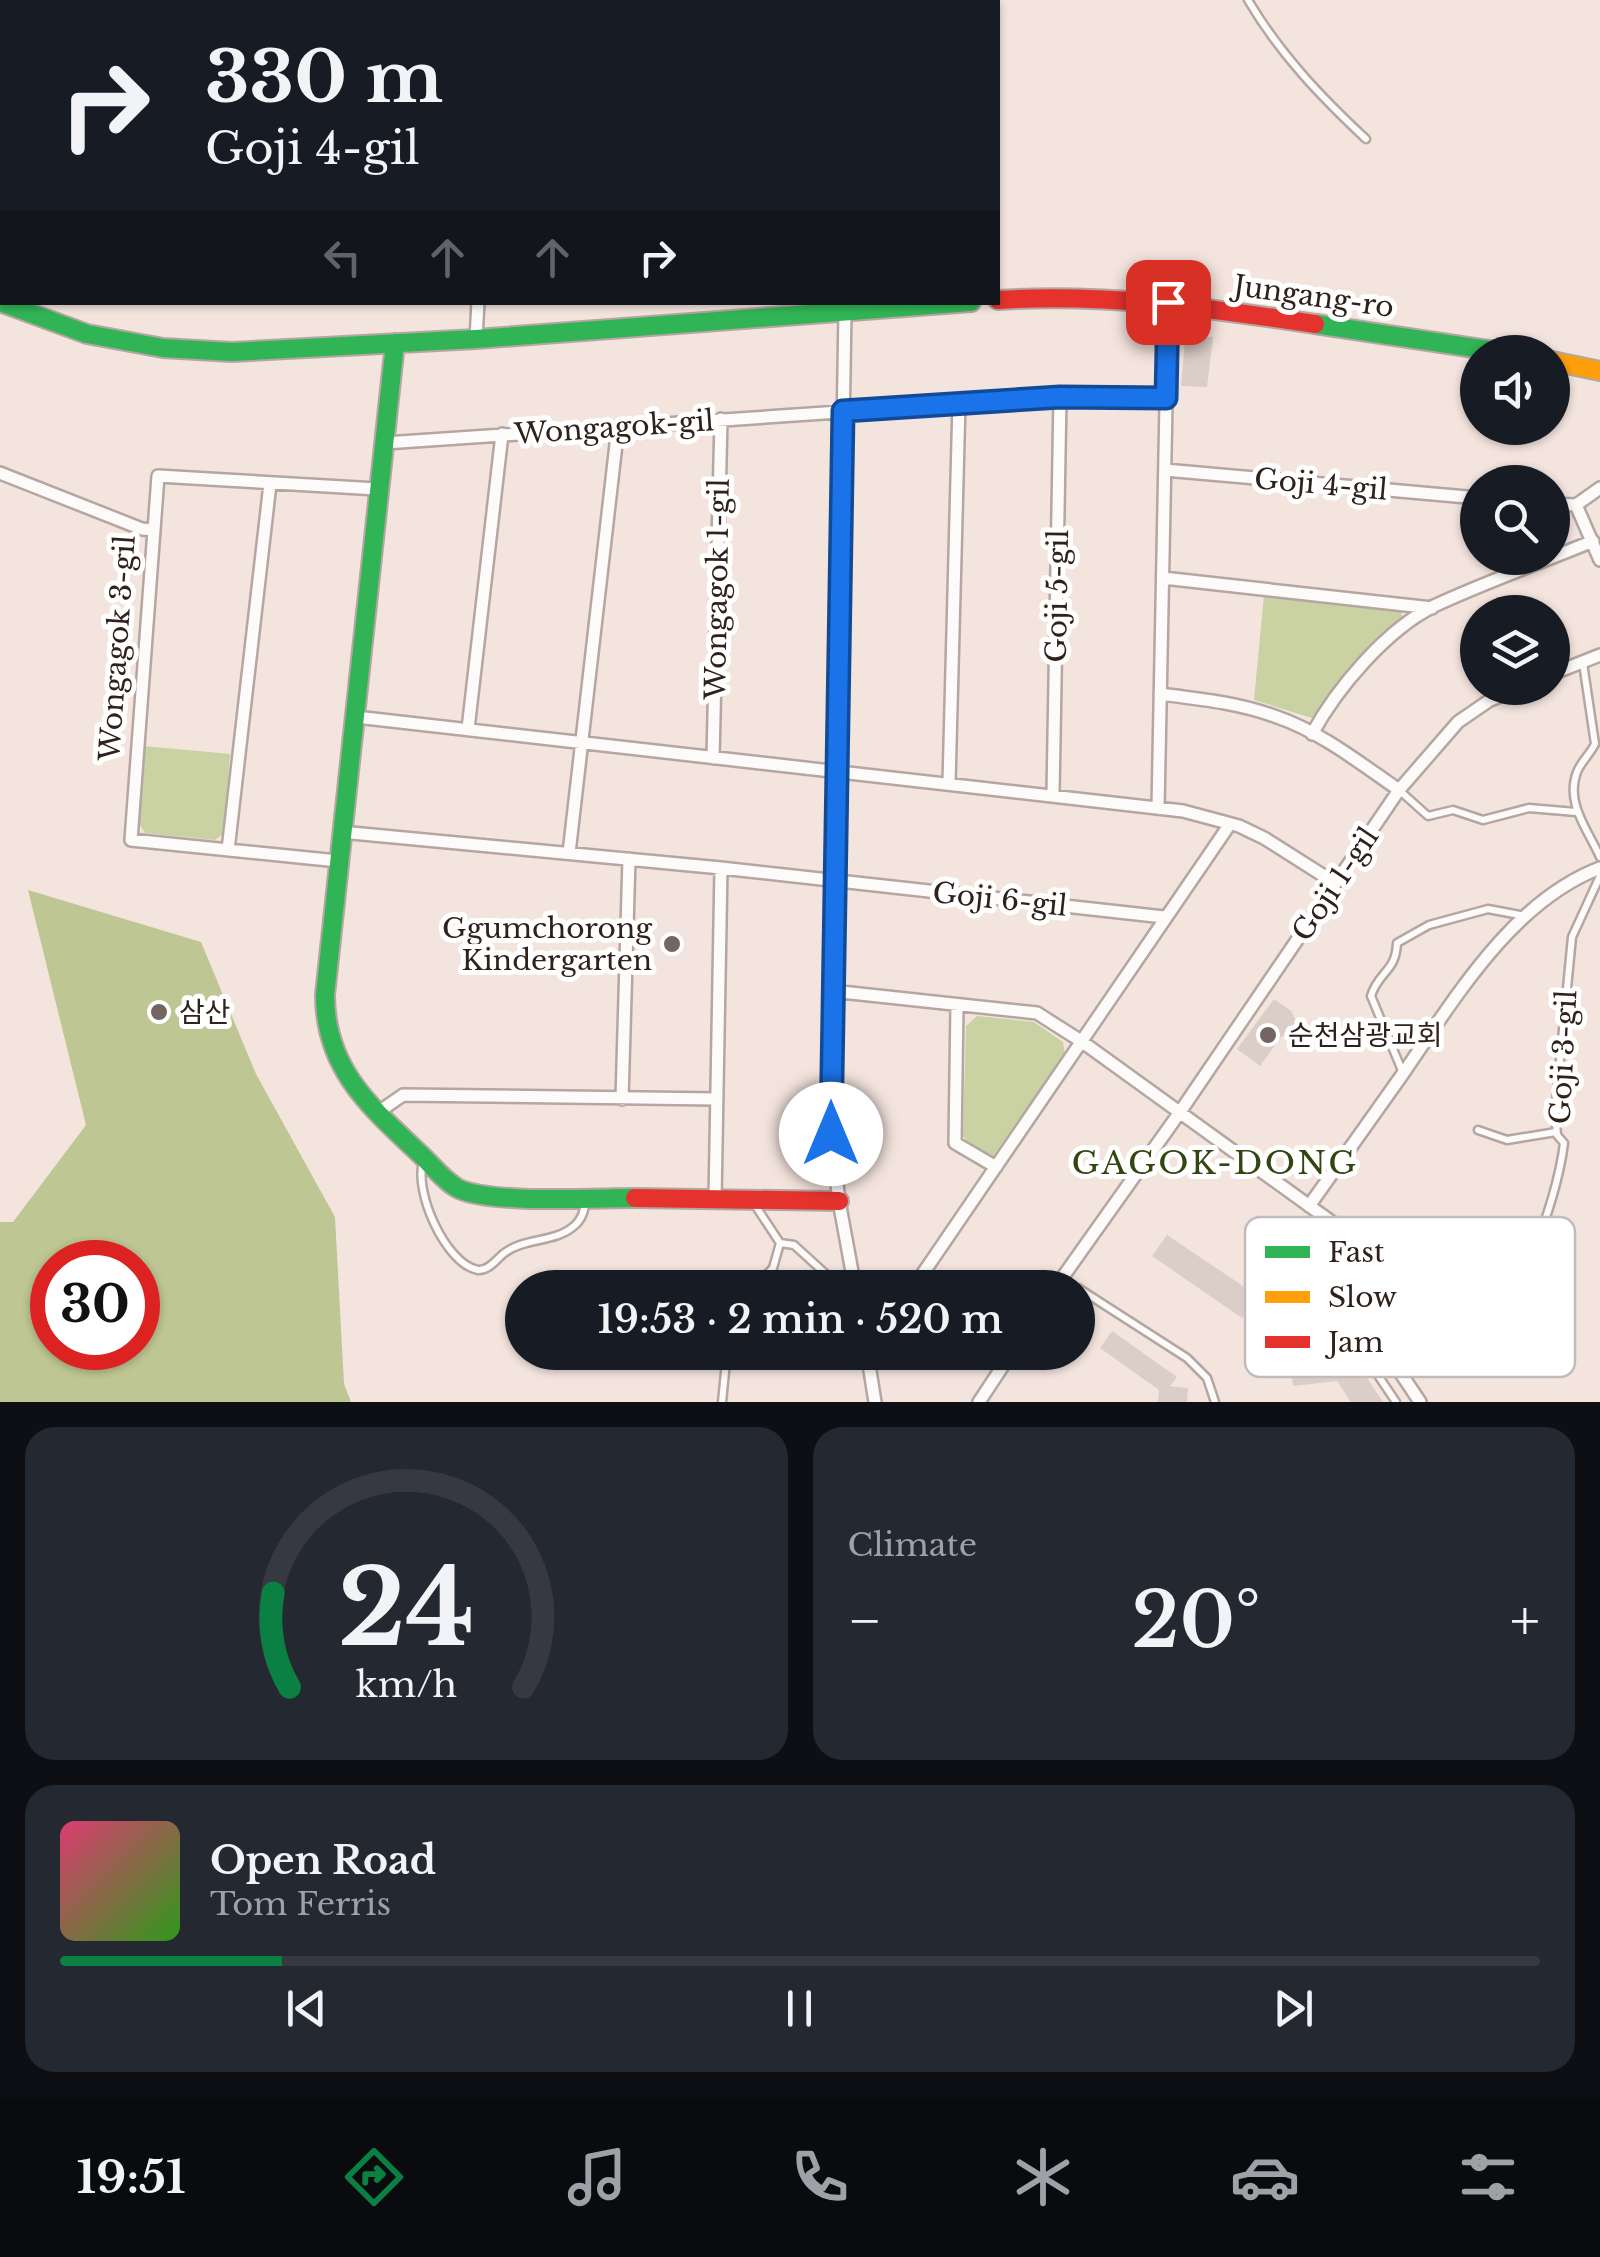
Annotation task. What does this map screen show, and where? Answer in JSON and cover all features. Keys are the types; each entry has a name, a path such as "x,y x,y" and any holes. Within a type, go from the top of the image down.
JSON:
{"main road":[{"name":"Jungang-ro","path":"1000,300 1064,296 1168,302 1460,346"},
{"path":"8,305 88,334 162,348 232,352 476,339 896,305"},
{"path":"395,343 338,861 325,1022 338,1062 377,1113 424,1160 458,1188 486,1196 839,1201"},
{"path":"1574,365 1600,362"},
{"path":"1570,364 1600,372"}],"street":[{"path":"1158,808 1168,302"},
{"path":"476,339 478,305"},
{"path":"846,307 831,1134 852,1270"},
{"path":"843,411 1060,397 1166,398"},
{"name":"Goji 5-gil","path":"1053,794 1060,397"},
{"path":"949,783 959,403"},
{"name":"Wongagok-gil","path":"385,443 843,411"},
{"name":"Wongagok 1-gil","path":"713,758 721,420"},
{"path":"568,853 618,427"},
{"path":"468,730 502,434"},
{"name":"Goji 4-gil","path":"1164,470 1460,496"},
{"path":"0,472 142,529 154,530"},
{"name":"Wongagok 3-gil","path":"338,861 131,840 158,476 378,489"},
{"path":"228,850 270,484"},
{"path":"1570,505 1576,505 1600,488"},
{"path":"1576,505 1600,560"},
{"path":"1312,734 1332,697 1350,677 1432,608 1592,541"},
{"path":"1163,578 1432,608"},
{"path":"1570,667 1600,655"},
{"path":"1160,694 1250,708 1282,718 1399,790"},
{"name":"Goji 1-gil","path":"1067,1270 1180,1112 1399,790 1458,722 1483,705"},
{"path":"356,717 1158,808 1230,824 1264,838 1334,883"},
{"path":"925,1270 1230,824"},
{"name":"Goji 6-gil","path":"341,832 721,868 1164,918"},
{"path":"622,1099 629,859"},
{"path":"715,1200 721,868"},
{"path":"1309,1206 1491,954 1553,893 1600,868"},
{"path":"832,991 1037,1013 1324,1217"},
{"path":"958,1005 955,1142 996,1167"},
{"path":"377,1113 403,1095 717,1100"},
{"path":"869,1370 875,1402"},
{"path":"979,1402 1000,1370"},
{"path":"1403,1377 1420,1402"}],"lane":[{"path":"1248,0 1300,76 1366,139"},
{"path":"1583,662 1595,744 1578,768 1573,785 1576,812 1600,857"},
{"path":"1399,790 1428,816 1453,810 1483,820 1529,808 1576,812"},
{"name":"Goji 3-gil","path":"1547,1217 1563,1155 1564,1142 1556,1132 1572,937 1600,876"},
{"path":"1404,1073 1371,996 1375,983 1391,969 1397,942 1429,925 1488,909 1526,916"},
{"path":"1478,1130 1507,1140 1556,1132"},
{"path":"424,1160 421,1175 438,1233 448,1248 477,1270 485,1270 521,1244 565,1232 581,1219 586,1197"},
{"path":"753,1202 780,1243 794,1245 821,1270"},
{"path":"771,1270 780,1243"},
{"path":"1095,1299 1187,1358 1207,1378 1214,1402"},
{"path":"722,1402 725,1370"},
{"path":"1379,1377 1396,1402"}],"green space":[{"path":"1264,595 1397,606 1406,622 1344,679 1315,719 1254,700"},
{"path":"144,746 230,754 224,833 215,840 145,833 137,821"},
{"path":"28,890 201,942 256,1074 335,1217 344,1384 351,1402 0,1402 0,1222 13,1222 86,1125"},
{"path":"977,1016 1034,1022 1063,1042 1065,1055 992,1158 963,1136 966,1026"}],"building":[{"path":"1190,336 1213,337 1207,387 1181,386 1185,340"},
{"name":"순천삼광교회","path":"1274,999 1291,1011 1298,1024 1294,1032 1281,1037 1260,1066 1237,1049"},
{"path":"1167,1235 1245,1287 1245,1314 1242,1318 1152,1256"},
{"path":"1112,1331 1177,1377 1170,1386 1188,1388 1187,1402 1158,1402 1159,1390 1100,1348"},
{"path":"1292,1377 1366,1377 1383,1402 1351,1402 1337,1381 1293,1386"}],"traffic: fast":[{"path":"8,305 87,334 163,348 232,352 476,339 931,305"},
{"path":"1315,324 1460,346"},
{"path":"395,343 325,995 333,1044 367,1102 459,1189 495,1197 635,1198"}],"traffic: slow":[{"path":"1570,365 1600,371"}],"traffic: jam":[{"path":"1000,300 1118,300 1315,324"},
{"path":"635,1198 839,1201"}],"place":[{"name":"Ggumchorong Kindergarten","path":"672,944"},
{"name":"삼산","path":"159,1012"},
{"name":"순천삼광교회","path":"1268,1035"}],"district":[{"name":"GAGOK-DONG","path":"1215,1163"}],"route":[{"path":"831,1134 843,411 1060,397 1166,398 1168,302"}]}
